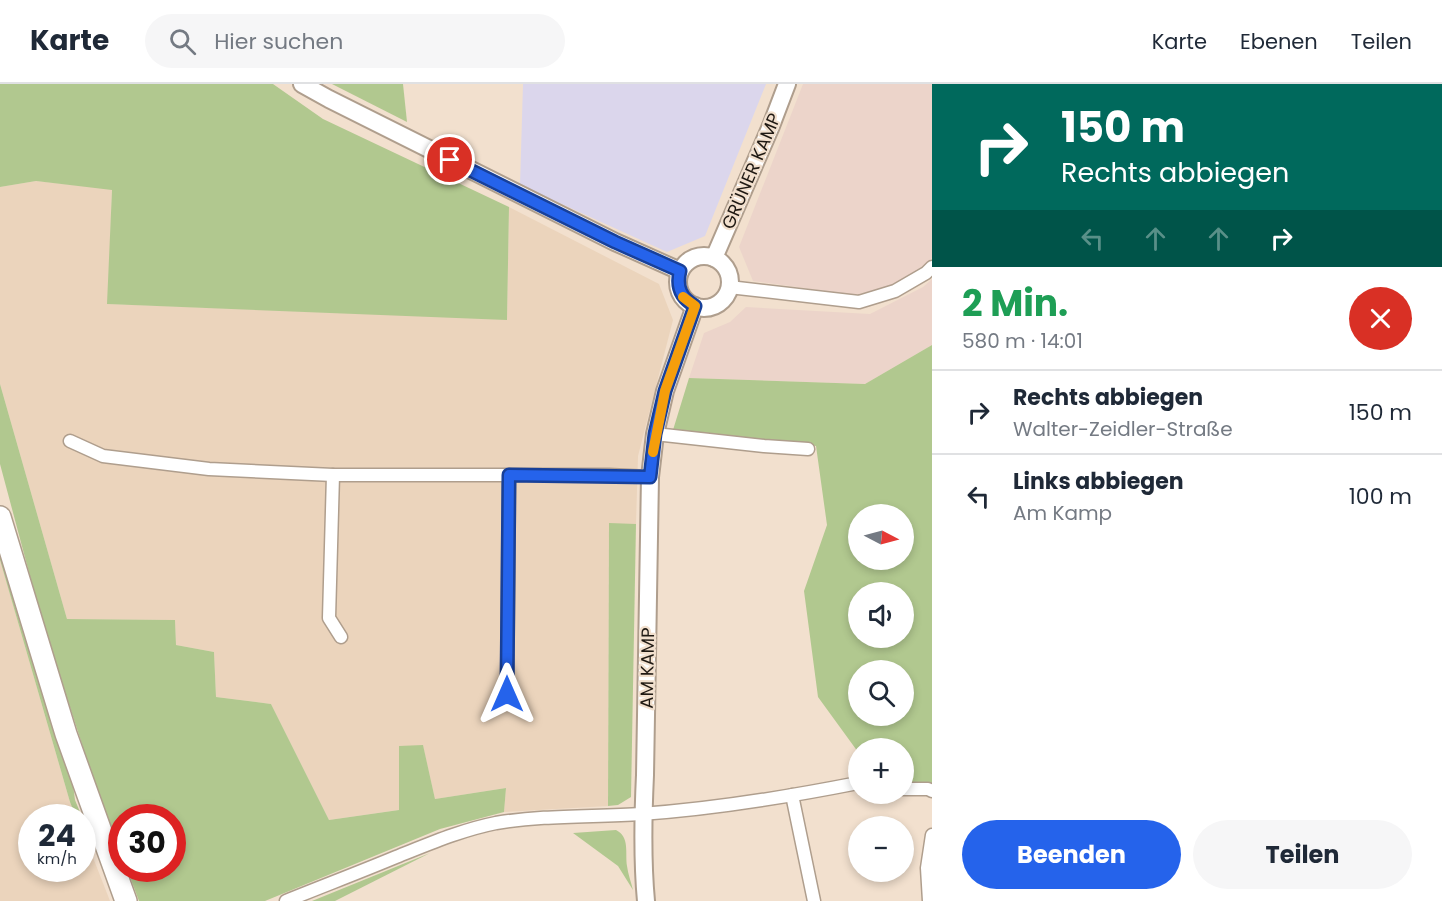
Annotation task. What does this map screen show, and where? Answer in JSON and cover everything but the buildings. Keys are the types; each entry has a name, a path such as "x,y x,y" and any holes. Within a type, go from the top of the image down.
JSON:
{"highway":[{"path":"0,517 66,734 126,901"}],"main road":[{"path":"302,84 339,105 605,237 680,271"},
{"name":"GRÜNER KAMP","path":"714,258 787,84"},
{"path":"700,257 714,258 727,272 729,287 720,303 704,308 695,306 682,296 679,288 680,271 691,260 700,257"},
{"name":"AM KAMP","path":"646,901 643,814 650,477 655,434 665,391 695,306"}],"street":[{"path":"729,287 859,302 895,291 932,267"},
{"path":"655,434 808,449"},
{"path":"70,441 103,456 209,469 333,475 650,477"},
{"path":"333,475 329,553 329,618 341,637"},
{"path":"507,694 509,475"},
{"path":"286,901 439,840 494,824 522,819 643,814 792,795 848,785"},
{"path":"914,789 932,791"},
{"path":"792,795 814,901"},
{"path":"929,901 927,868 932,836"}],"shaded area":[{"path":"523,84 766,84 705,236 667,252 520,185"},
{"path":"803,84 932,84 932,258 922,268 889,287 855,295 753,281 739,247"},
{"path":"36,181 112,189 108,304 507,319 509,207 659,284 673,320 638,456 636,524 609,524 608,806 504,812 506,788 435,799 423,746 399,746 399,810 329,820 271,704 216,697 214,652 176,645 175,620 67,619 0,384 0,187"},
{"path":"932,279 932,345 865,384 689,378 704,333 730,322 746,307 870,314 923,287"},
{"path":"0,560 71,804 18,804 18,882 96,882 96,865 110,901 0,901"}],"green space":[{"path":"0,84 273,84 323,119 509,207 507,320 107,304 112,190 36,181 0,187"},
{"path":"332,84 403,84 407,122"},
{"path":"932,345 932,785 914,785 914,738 848,738 818,697 804,591 827,525 816,446 673,430 689,378 865,384"},
{"path":"0,384 67,619 175,620 176,645 214,652 216,697 271,704 329,820 399,810 399,746 423,745 435,799 506,788 504,812 440,829 265,901 139,901 132,882 186,882 186,804 108,804 108,819 42,621 0,464"},
{"path":"609,523 636,524 631,797 618,805 608,806"},
{"path":"0,540 72,777 77,804 70,802 0,560"},
{"path":"616,830 625,841 627,869 633,890 618,866 573,833"},
{"path":"430,853 335,901 312,901"}],"slow traffic":[{"path":"653,452 665,391 695,306 683,297"}],"route":[{"path":"450,160 615,242 680,271 678,279 682,296 695,306 665,391 655,434 650,477 509,475 507,694"}]}
